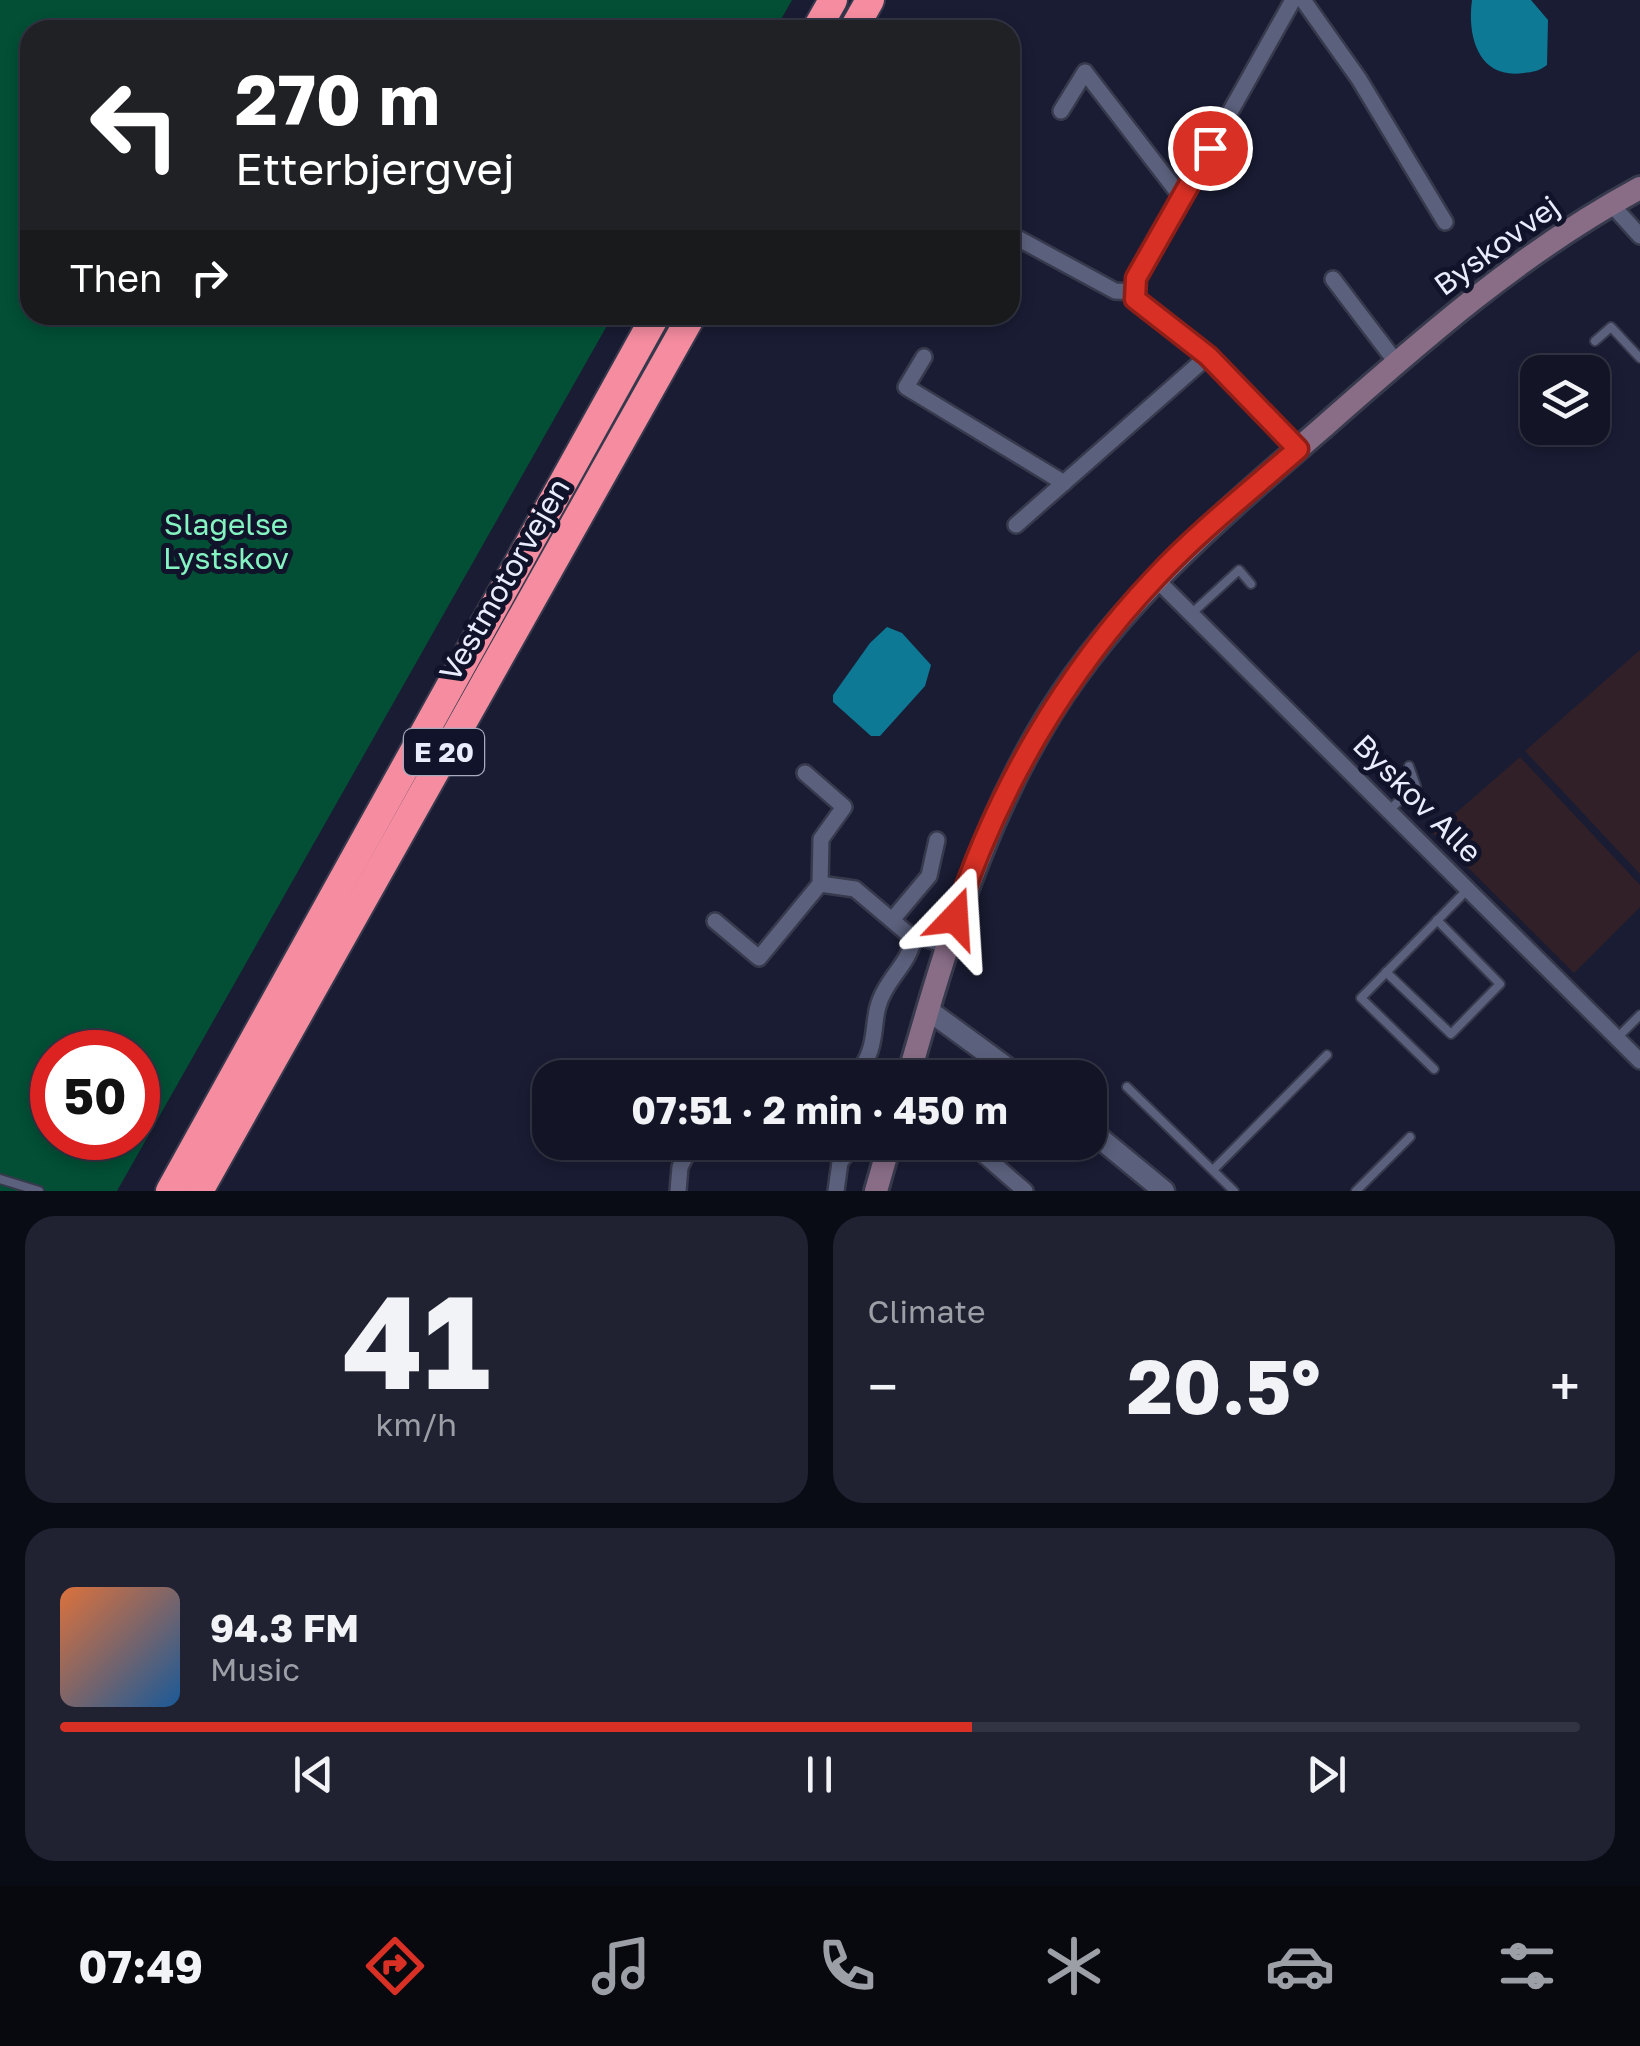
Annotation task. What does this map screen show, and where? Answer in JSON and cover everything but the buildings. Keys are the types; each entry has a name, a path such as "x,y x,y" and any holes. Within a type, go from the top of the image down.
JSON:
{"highway":[{"name":"Vestmotorvejen","path":"170,1191 650,325"},
{"name":"Vestmotorvejen","path":"199,1191 686,325"}],"main road":[{"name":"Byskovvej","path":"913,1060 946,945 984,840 1051,712 1155,578 1480,291 1640,188"},
{"path":"876,1191 885,1160"}],"street":[{"path":"1293,0 1136,278 1134,292 1139,305 1208,356 1298,449"},
{"path":"1304,0 1359,79 1445,222"},
{"path":"1061,110 1085,72 1182,198"},
{"path":"1611,204 1640,236"},
{"path":"1020,239 1115,291 1134,292"},
{"path":"1333,278 1396,362"},
{"path":"1016,525 1208,356"},
{"path":"924,357 906,387 1064,483"},
{"name":"Byskov Alle","path":"1155,578 1640,1060"},
{"path":"715,921 759,958 820,884 821,839 844,807 805,773"},
{"path":"892,920 929,876 938,840"},
{"path":"820,884 854,889 915,935 946,945"},
{"path":"869,1060 883,992 909,960 915,935"},
{"path":"928,1010 997,1060"},
{"path":"1107,1144 1164,1191"},
{"path":"678,1191 684,1160"},
{"path":"836,1191 842,1160"},
{"path":"990,1160 1025,1191"}],"lane":[{"path":"1595,341 1611,327 1640,358"},
{"path":"1191,614 1239,570 1251,584"},
{"path":"1389,810 1416,786 1409,766"},
{"path":"1434,1068 1361,998 1468,888"},
{"path":"1386,972 1451,1034 1480,1005 1500,984 1437,920"},
{"path":"1617,1038 1640,1015"},
{"path":"1213,1170 1327,1054"},
{"path":"1127,1087 1234,1191"},
{"path":"1356,1191 1410,1137"},
{"path":"0,1179 39,1191"}],"shaded area":[{"path":"1640,650 1640,874 1525,751"},
{"path":"1520,757 1640,885 1640,907 1574,973 1433,833"}],"green space":[{"name":"Slagelse Lystskov","path":"0,0 792,0 781,20 20,20 20,325 607,325 160,1115 160,1030 30,1030 30,1160 135,1160 117,1191 0,1191"}],"water":[{"path":"1472,0 1531,0 1548,20 1547,65 1533,72 1508,73 1486,62 1474,41"},
{"path":"887,627 902,633 931,665 925,686 880,736 871,736 833,702 833,695 870,643"}],"route":[{"path":"955,918 984,840 1012,781 1051,712 1096,649 1155,578 1298,449 1208,356 1135,299 1136,278 1210,148"}]}
